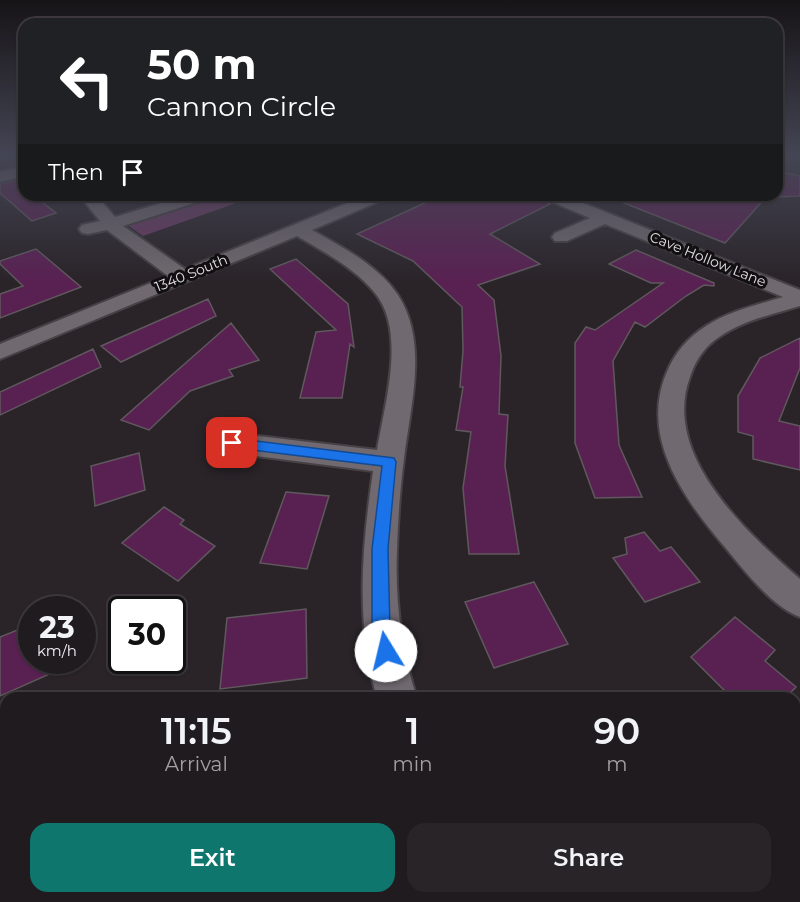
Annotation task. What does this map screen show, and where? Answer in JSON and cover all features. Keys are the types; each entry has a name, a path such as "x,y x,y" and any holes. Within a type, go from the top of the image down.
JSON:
{"street":[{"path":"92,201 112,224 183,276"},
{"path":"88,230 185,201"},
{"name":"1340 South","path":"0,352 366,201"},
{"name":"Cave Hollow Lane","path":"565,201 800,298"},
{"path":"561,237 606,217"},
{"path":"298,229 345,258 374,281 389,297 402,329 402,368 380,549 381,630 396,692"},
{"path":"800,298 726,324 707,335 686,356 673,386 670,412 672,436 689,472 722,522 800,601"},
{"path":"232,443 389,462"}],"shaded area":[{"path":"193,201 242,201 143,236 126,224"}],"building":[{"path":"6,198 18,198 18,201 41,201 56,213 32,221"},
{"path":"429,201 544,201 550,204 490,234 540,264 478,285 494,300 501,356 499,414 508,415 505,466 519,554 469,554 463,488 471,432 456,430 463,387 460,387 463,351 462,307 413,261 357,234"},
{"path":"619,201 763,201 725,243"},
{"path":"36,249 81,287 0,318 0,294 23,286 0,264 0,261"},
{"path":"636,250 714,283 714,286 704,285 645,327 635,322 613,361 619,445 642,497 595,498 575,443 575,343 586,327 595,330 663,283 651,283 609,264"},
{"path":"296,259 348,304 354,347 350,344 342,398 300,398 316,332 336,330 270,269"},
{"path":"208,299 216,316 121,362 101,346"},
{"path":"231,323 259,360 229,370 233,376 190,391 149,430 121,420"},
{"path":"800,338 800,368 779,421 800,426 800,470 753,459 753,436 738,432 738,396 760,358"},
{"path":"93,349 101,367 0,415 0,392"},
{"path":"139,453 145,490 95,506 91,466"},
{"path":"286,492 329,496 307,569 260,563"},
{"path":"164,507 184,520 180,524 215,546 178,581 122,543"},
{"path":"644,532 660,551 671,547 700,582 645,602 613,558 627,554 625,538"},
{"path":"534,582 568,644 494,668 465,602"},
{"path":"306,609 307,678 220,689 227,618"},
{"path":"735,617 775,650 765,661 796,687 791,692 726,692 691,657"},
{"path":"18,630 18,674 50,674 9,692 0,692 0,637"}],"route":[{"path":"232,443 389,462 380,549 381,630 386,651"}]}
